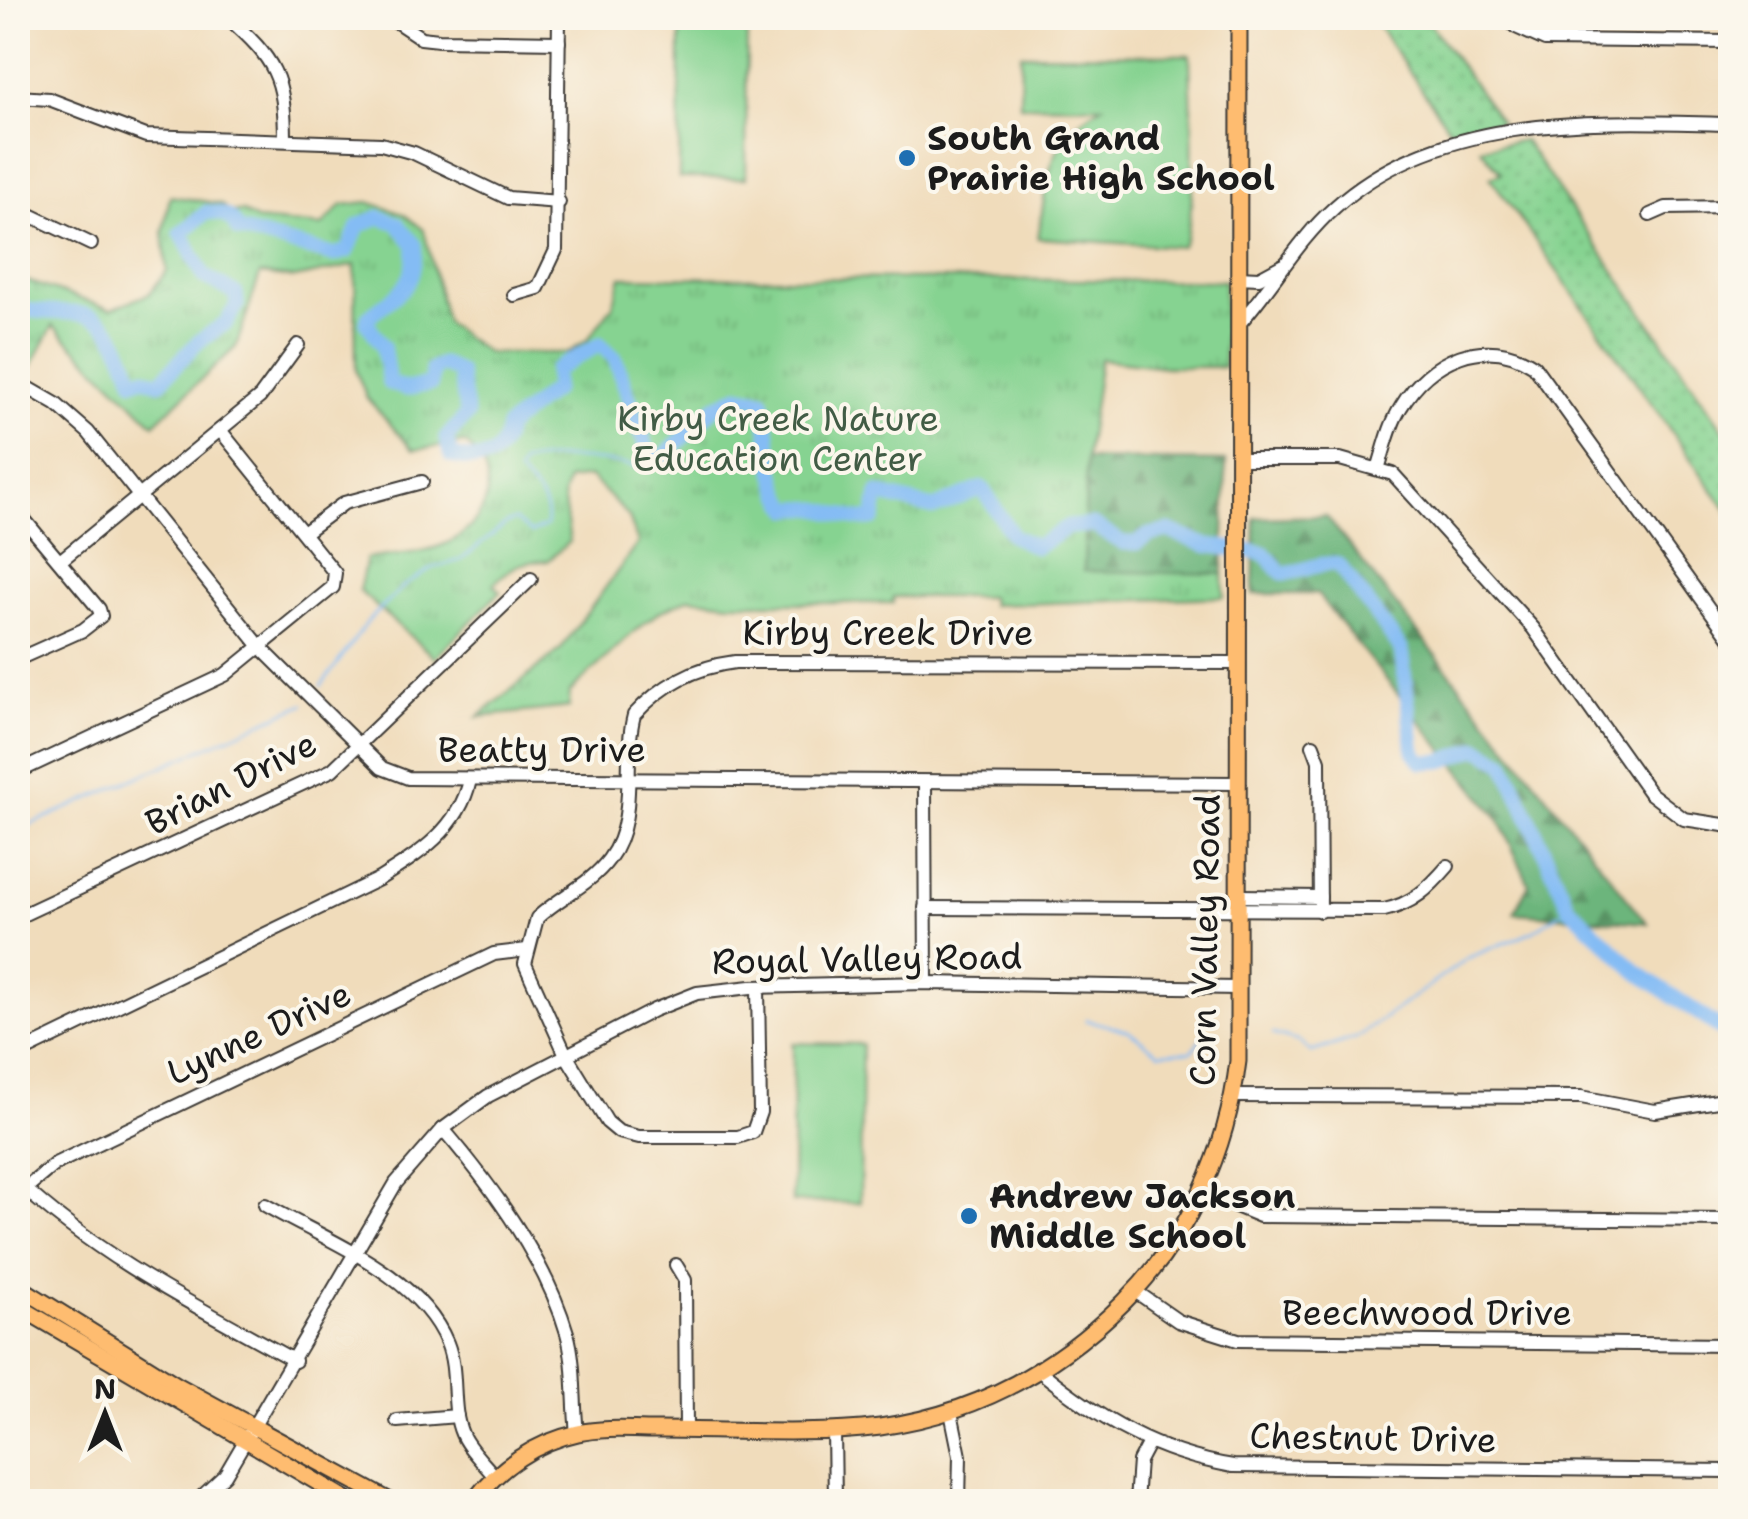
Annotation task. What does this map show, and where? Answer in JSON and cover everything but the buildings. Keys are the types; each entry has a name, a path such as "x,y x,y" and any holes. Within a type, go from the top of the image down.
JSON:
{"main road":[{"name":"Corn Valley Road","path":"473,1502 495,1477 538,1446 577,1433 834,1430 878,1427 952,1412 1040,1371 1097,1330 1135,1291 1175,1240 1202,1192 1234,1096 1238,988 1238,18"},
{"path":"18,1286 351,1502"},
{"path":"18,1306 250,1434 392,1502"}],"street":[{"path":"228,18 278,74 285,95 284,140"},
{"path":"392,18 421,38 559,42"},
{"path":"514,296 538,288 556,250 559,18"},
{"path":"1508,18 1516,27 1544,40 1730,42"},
{"path":"18,97 49,98 146,136 381,144 414,153 508,198 558,202"},
{"path":"1238,325 1328,213 1367,184 1462,143 1532,127 1590,121 1730,124"},
{"path":"18,188 26,213 91,244"},
{"path":"1650,215 1666,208 1730,208"},
{"path":"1238,277 1259,278 1283,265"},
{"path":"60,562 260,398 298,345"},
{"path":"1379,466 1398,410 1428,376 1474,351 1512,352 1534,366 1730,638"},
{"name":"Beatty Drive","path":"18,382 56,404 140,495 262,649 382,768 408,778 1238,782"},
{"path":"18,772 182,697 262,649 333,587 335,573 220,430"},
{"path":"1238,459 1340,459 1379,466 1414,493 1533,628 1650,793 1684,819 1730,826"},
{"path":"305,532 344,503 422,482"},
{"path":"18,512 99,608 100,616 83,630 18,659"},
{"name":"Brian Drive","path":"18,917 332,770 531,579"},
{"name":"Kirby Creek Drive","path":"527,950 536,918 592,878 611,857 622,826 630,781 634,715 680,678 726,663 1238,663"},
{"path":"1313,745 1319,761 1320,904"},
{"path":"18,1054 379,880 419,854 451,824 465,803 470,780"},
{"path":"925,782 926,983"},
{"path":"925,908 1402,906 1428,889 1448,866"},
{"path":"527,950 525,964 595,1108 619,1132 650,1137 738,1137 754,1132 760,1112 758,987"},
{"name":"Lynne Drive","path":"21,1185 55,1164 494,954 527,950"},
{"name":"Royal Valley Road","path":"196,1502 225,1474 295,1362 396,1183 443,1130 488,1096 566,1054 696,993 758,987 926,983 1238,988"},
{"path":"1234,1096 1581,1097 1655,1111 1730,1099"},
{"path":"443,1130 482,1174 514,1224 554,1303 567,1334 577,1433"},
{"path":"21,1185 60,1222 100,1250 295,1362"},
{"path":"1202,1192 1260,1216 1730,1220"},
{"path":"264,1204 408,1290 432,1314 447,1342 456,1375 462,1436 495,1477"},
{"path":"676,1266 685,1280 686,1430"},
{"name":"Beechwood Drive","path":"1135,1291 1178,1321 1238,1340 1730,1345"},
{"name":"Chestnut Drive","path":"1040,1371 1097,1417 1148,1444 1189,1459 1268,1469 1730,1471"},
{"path":"952,1412 960,1456 959,1502"},
{"path":"397,1421 458,1416"},
{"path":"834,1430 835,1502"},
{"path":"1136,1502 1139,1461 1148,1444"}],"green space":[{"path":"1372,18 1426,18 1501,122 1453,134"},
{"path":"680,26 747,26 746,178 679,178"},
{"path":"1021,54 1190,55 1192,187 1187,234 1181,247 1038,238 1048,179 1059,147 1069,132 1102,106 1020,105"},
{"path":"1524,140 1730,439 1730,514 1490,177 1501,173 1480,148"},
{"name":"Kirby Creek Nature Education Center","path":"170,196 221,204 230,212 243,212 256,220 322,226 342,205 368,202 404,214 424,230 446,323 487,353 568,353 588,339 613,305 621,277 1224,281 1224,367 1165,367 1100,359 1086,459 1084,571 1223,574 1224,597 991,605 990,597 893,597 893,603 730,603 690,598 659,612 631,634 570,692 569,707 478,717 560,650 638,543 629,517 590,477 568,480 563,496 570,541 548,561 518,565 500,578 494,584 500,592 435,658 359,591 366,559 426,550 460,535 481,512 486,498 485,469 465,443 413,450 367,398 356,371 355,265 295,278 260,274 236,347 154,424 53,326 26,376 18,372 18,278 111,309 149,294 167,271 163,233"},
{"path":"1086,459 1226,461 1223,574 1084,572"},
{"path":"1326,516 1647,923 1514,913 1529,884 1499,819 1317,594 1253,594 1255,518"},
{"path":"793,1043 862,1044 860,1203 792,1202"}],"waterway":[{"path":"18,309 91,316 113,335 134,381 143,377 159,383 198,342 226,323 237,305 236,294 204,276 181,233 207,212 226,216 238,230 333,255 348,251 358,226 379,217 397,223 415,245 414,260 404,287 368,317 367,323 383,346 389,383 406,389 431,384 432,370 442,364 459,372 467,415 446,438 451,456 481,459 495,453 507,427 555,389 555,370 600,344 615,358 651,460 662,458 715,407 739,395 763,400 777,483 790,509 814,508 865,519 874,518 878,494 934,508 982,488 1013,536 1036,547 1068,527 1093,525 1123,543 1137,543 1149,535 1169,531 1205,545 1264,553 1282,573 1324,564 1339,565 1401,649 1414,751 1422,762 1442,761 1478,748 1504,762 1569,907 1636,971 1720,1028 1730,1029"},
{"path":"321,686 369,620 405,585 432,568 461,560 507,523 515,520 531,533 546,526 544,503 518,473 522,463 568,458 645,468 651,460"},
{"path":"18,830 304,704"},
{"path":"1273,1034 1300,1042 1311,1052 1356,1038 1468,958 1533,931 1569,907"},
{"path":"1086,1020 1129,1031 1159,1053 1192,1051 1203,1037"}],"place":[{"name":"South Grand Prairie High School","path":"907,158"},
{"name":"Andrew Jackson Middle School","path":"969,1216"}]}
